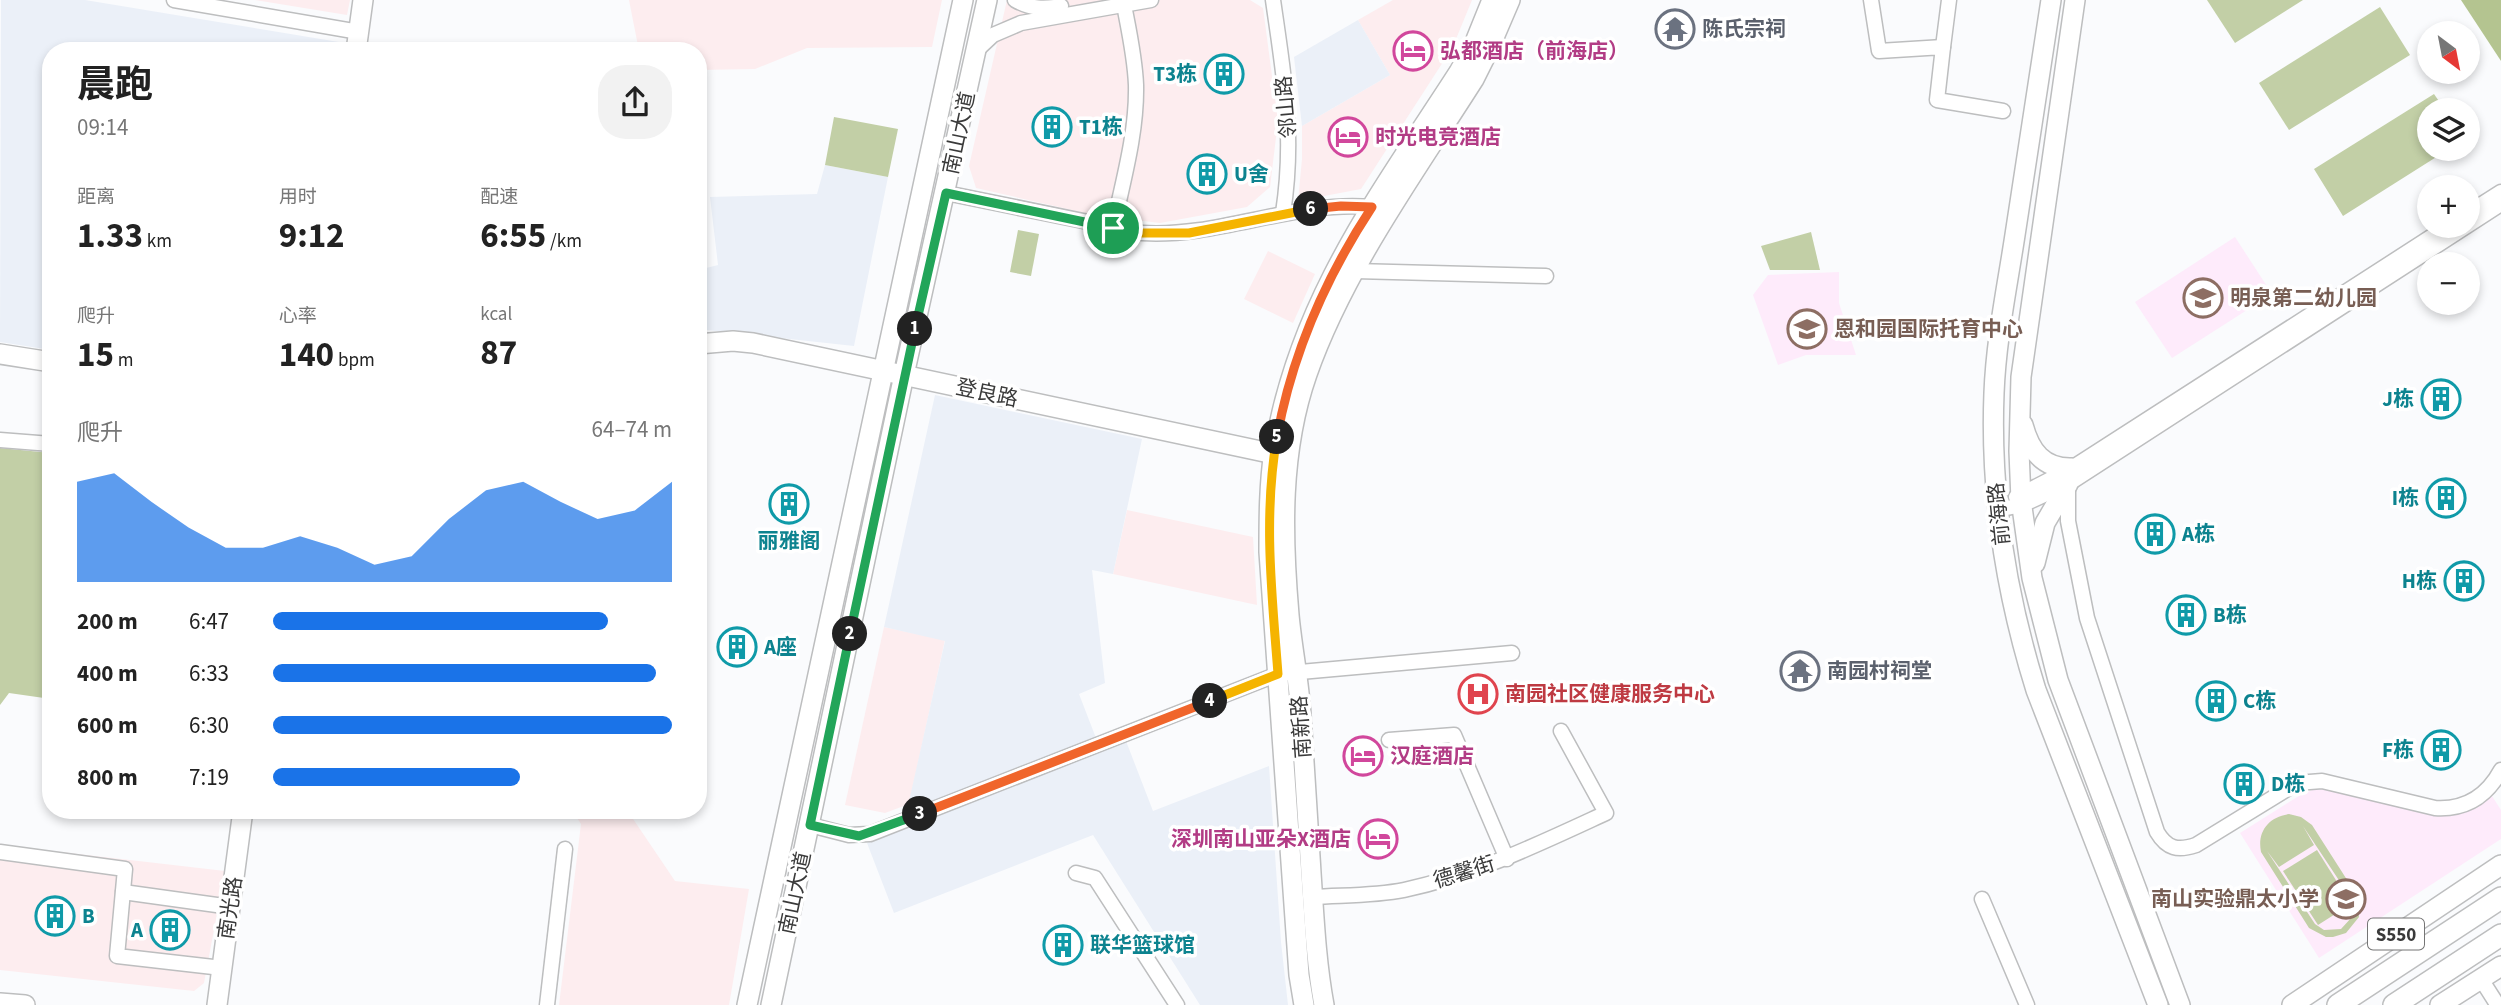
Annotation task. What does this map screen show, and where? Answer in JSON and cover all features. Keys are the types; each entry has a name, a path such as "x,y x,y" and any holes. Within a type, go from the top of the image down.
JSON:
{"highway":[{"name":"S550","path":"2337,1005 2501,898"},
{"name":"S550","path":"2394,1005 2501,935"}],"main road":[{"path":"358,41 363,0"},
{"name":"南山大道","path":"747,1002 963,0"},
{"name":"南山大道","path":"771,1005 904,375 987,0"},
{"name":"南新路","path":"1304,1005 1299,975 1287,673 1286,477 1290,440 1307,373 1325,330 1355,271 1466,75 1473,47 1492,0"},
{"name":"南新路","path":"1324,1005 1287,673 1269,552 1270,482 1274,454 1288,388 1309,325 1343,252 1466,75 1489,50 1510,0"},
{"name":"前海路","path":"2051,0 1997,356 1993,425 1997,510 2009,583 2026,659 2036,690 2157,1003"},
{"name":"前海路","path":"2075,0 2027,324 2019,410 2022,500 2032,578 2049,648 2069,712 2180,1000"},
{"name":"登良路","path":"707,343 753,343 1274,454"},
{"path":"0,354 42,361"},
{"path":"2019,410 2027,439 2035,454 2070,476 2045,523 2037,547 2032,578"},
{"name":"南光路","path":"217,1005 242,819"},
{"name":"S550","path":"2291,1005 2501,865"},
{"path":"2440,1005 2501,966"},
{"path":"0,1003 24,1005"}],"street":[{"path":"181,0 358,41"},
{"path":"1016,0 1025,5 1046,9 1097,0"},
{"path":"977,50 993,35 1021,23 1151,0"},
{"name":"邻山路","path":"1273,0 1289,115 1289,169 1283,214"},
{"path":"1871,0 1879,51 1943,47"},
{"path":"1949,0 1937,100 2003,111"},
{"path":"1113,228 1136,104 1134,65 1124,5"},
{"path":"2480,205 2501,192"},
{"path":"946,193 1142,233 1189,233 1283,214 1341,206 1372,207"},
{"path":"1997,510 2070,476 2501,204"},
{"path":"2070,476 2430,238"},
{"path":"1355,271 1546,276"},
{"path":"0,440 42,443"},
{"path":"2070,476 2068,521 2087,618 2157,832 2163,841 2174,849 2196,845 2297,783 2322,782 2448,809 2463,806 2487,791 2501,770"},
{"path":"810,825 849,835 870,834 1287,673 1512,653"},
{"name":"德馨街","path":"1313,897 1408,889 1507,859 1606,813 1561,731"},
{"path":"1389,740 1454,735 1507,859"},
{"path":"547,1005 565,849"},
{"path":"0,852 125,869 117,956 222,968"},
{"path":"1076,873 1095,878 1177,1005"},
{"path":"123,892 231,907"},
{"path":"1982,899 2027,1005"},
{"path":"2481,979 2495,1001"}],"shaded area":[{"path":"1,0 85,0 339,42 42,42 42,349 0,342"},
{"path":"255,0 350,0 347,15"},
{"path":"629,0 942,0 932,47 807,48 755,69 707,70 707,42 637,42"},
{"path":"1007,0 1250,0 1263,8 1278,121 1270,187 1247,207 1160,223 1094,215 976,188 969,166"},
{"path":"1393,0 1472,0 1443,62 1361,189 1298,201 1302,126 1390,75 1358,20"},
{"path":"1358,20 1390,75 1302,126 1294,57"},
{"path":"825,165 888,177 854,346 707,330 707,268 718,265 710,197 817,194"},
{"name":"明泉第二幼儿园","path":"2235,237 2272,294 2172,358 2135,302"},
{"path":"1268,251 1315,274 1293,323 1244,299"},
{"name":"恩和园国际托育中心","path":"1839,272 1839,303 1856,355 1806,355 1778,365 1753,295 1768,275"},
{"path":"935,395 1142,439 1113,574 1092,570 1105,683 1079,694 1101,751 1126,741 1153,811 1269,766 1288,1005 1200,1005 1093,835 894,913 867,843 903,828 945,641 884,627"},
{"path":"1127,510 1253,537 1257,605 1113,574"},
{"path":"884,627 945,640 909,804 885,813 845,805"},
{"name":"南山实验鼎太小学","path":"2315,789 2333,790 2435,812 2478,804 2492,796 2501,810 2501,839 2319,958 2240,833 2302,794"},
{"path":"578,819 633,819 675,881 749,889 729,1005 559,1005 581,824"},
{"path":"0,845 225,871 204,983 194,991 0,970"}],"green space":[{"path":"2207,0 2303,0 2235,43"},
{"path":"2461,0 2501,0 2501,61 2480,29 2480,21 2475,21"},
{"path":"2380,7 2410,55 2289,130 2259,83"},
{"path":"2417,105 2417,161 2430,161 2343,216 2314,169"},
{"path":"834,117 898,129 888,177 825,165"},
{"path":"1018,230 1039,234 1031,276 1010,272"},
{"path":"1811,232 1820,270 1770,270 1761,246"},
{"path":"0,448 42,452 42,698 9,693 0,705"},
{"path":"2289,814 2301,817 2312,825 2358,897 2359,917 2346,933 2326,937 2309,928 2261,852 2263,832 2270,822","holes":["2303,826 2352,900 2352,917 2341,929 2324,930 2315,924 2267,851 2279,867 2314,845"]},
{"path":"2317,850 2351,904 2318,925 2283,871"}],"place":[{"name":"陈氏宗祠","path":"1675,29"},
{"name":"弘都酒店（前海店）","path":"1413,51"},
{"name":"T3栋","path":"1224,74"},
{"name":"T1栋","path":"1052,127"},
{"name":"时光电竞酒店","path":"1348,137"},
{"name":"U舍","path":"1207,174"},
{"name":"明泉第二幼儿园","path":"2203,298"},
{"name":"恩和园国际托育中心","path":"1807,329"},
{"name":"J栋","path":"2441,399"},
{"name":"I栋","path":"2446,498"},
{"name":"丽雅阁","path":"789,504"},
{"name":"A栋","path":"2155,534"},
{"name":"H栋","path":"2464,581"},
{"name":"B栋","path":"2186,615"},
{"name":"A座","path":"737,647"},
{"name":"南园村祠堂","path":"1800,671"},
{"name":"南园社区健康服务中心","path":"1478,694"},
{"name":"C栋","path":"2216,701"},
{"name":"F栋","path":"2441,750"},
{"name":"汉庭酒店","path":"1363,756"},
{"name":"D栋","path":"2244,784"},
{"name":"深圳南山亚朵X酒店","path":"1378,839"},
{"name":"南山实验鼎太小学","path":"2346,899"},
{"name":"B","path":"55,916"},
{"name":"A","path":"170,930"},
{"name":"联华篮球馆","path":"1063,945"}],"route":[{"path":"946,193 1113,228 1166,235 1189,233 1309,209 1356,205 1372,207 1343,252 1320,300 1300,350 1279,427 1270,482 1269,552 1278,674 870,834 849,835 810,825 904,375 946,193"}]}
